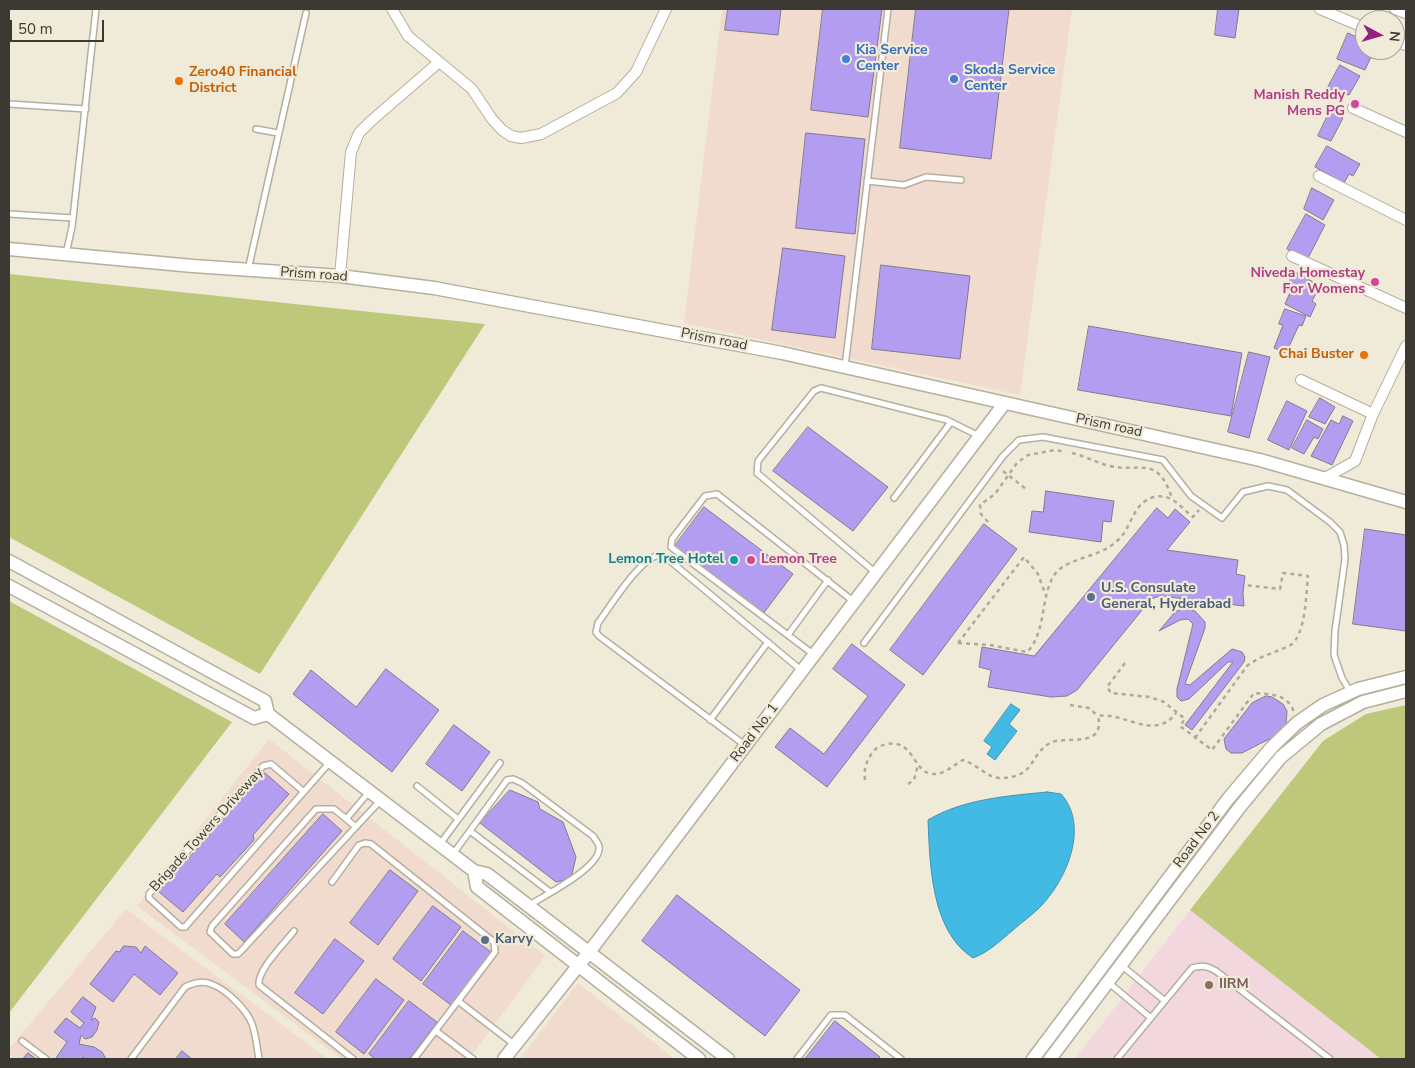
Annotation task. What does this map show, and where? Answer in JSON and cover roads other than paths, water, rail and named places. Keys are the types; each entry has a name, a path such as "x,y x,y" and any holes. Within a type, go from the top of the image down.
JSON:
{"street":[{"path":"392,9 408,36 438,63 472,89 492,119 511,136 521,138 541,134 617,94 636,72 666,9"},
{"path":"1320,9 1355,24"},
{"path":"1395,9 1406,13"},
{"path":"340,276 351,152 359,133 438,63"},
{"path":"1353,108 1406,132"},
{"path":"1319,176 1406,220"},
{"name":"Prism road","path":"9,249 340,276 434,288 773,351 1004,404 1195,445 1325,478 1406,502"},
{"path":"1292,256 1406,308"},
{"path":"1325,478 1355,461 1373,414 1406,346"},
{"path":"1301,380 1373,414"},
{"name":"Road No. 1","path":"504,1059 590,951 1004,404"},
{"path":"9,561 265,701 268,714 331,760 474,871 487,874 590,951 728,1059"},
{"path":"9,586 254,718 268,714"},
{"name":"Road No 2","path":"1032,1059 1228,799 1272,747 1297,723 1323,706 1351,692 1406,677"},
{"name":"Road No 2","path":"1050,1059 1239,808 1281,757 1321,724 1363,702 1406,691"},
{"path":"1297,723 1308,735"},
{"path":"474,871 477,887 699,1059"}],"lane":[{"path":"66,255 73,218 96,9"},
{"path":"844,367 888,9"},
{"path":"248,270 306,13"},
{"path":"9,104 86,109"},
{"path":"256,129 278,132"},
{"path":"867,181 904,185 926,176 961,180"},
{"path":"9,214 73,218"},
{"path":"876,573 757,473 756,464 814,391 821,388 952,422 979,437"},
{"path":"894,498 952,422"},
{"path":"864,643 996,465 1019,440 1043,437 1163,460 1191,496 1222,518 1242,492 1259,486 1278,487 1288,490 1335,527 1343,539 1345,552 1334,655 1342,678 1351,692"},
{"path":"814,655 671,547 672,539 705,496 717,494 854,601"},
{"path":"746,746 599,636 596,632 598,623 639,568 650,558 660,556 669,560 802,670"},
{"path":"788,635 828,580"},
{"path":"710,720 768,642"},
{"name":"Brigade Towers Driveway","path":"304,792 271,764 263,766 149,894 149,898 182,927 185,927 304,792 331,760"},
{"path":"439,844 500,763"},
{"path":"452,854 507,780 513,779 593,836 599,846 598,854 579,876 528,906"},
{"path":"417,786 458,819"},
{"path":"347,818 370,791"},
{"path":"356,827 334,809 316,809 210,928 213,935 234,954 238,954 382,800"},
{"path":"470,831 550,892"},
{"path":"332,882 359,845 365,842 371,844 494,942 495,952 414,1059"},
{"path":"294,931 258,978 259,985 353,1059"},
{"path":"1121,965 1165,1001"},
{"path":"1117,1059 1192,968 1199,965 1208,966 1330,1059"},
{"path":"131,1059 185,987 195,982 204,982 212,984 246,1012 252,1024 259,1059"},
{"path":"1108,982 1151,1018"},
{"path":"458,1001 515,1045"},
{"path":"797,1059 831,1015 838,1014 845,1015 901,1059"},
{"path":"436,1031 473,1059"},
{"path":"22,1041 46,1059"}],"water":[{"path":"1011,704 1020,710 1009,724 1017,731 995,760 987,754 992,747 984,741"},
{"path":"1047,792 1061,794 1074,820 1072,851 1067,866 1060,880 1039,908 994,946 973,958 959,946 949,931 935,896 928,820 956,807 970,803 1001,797"}],"place":[{"name":"Kia Service Center","path":"846,59"},
{"name":"Skoda Service Center","path":"954,79"},
{"name":"Zero40 Financial District","path":"179,81"},
{"name":"Manish Reddy Mens PG","path":"1355,104"},
{"name":"Niveda Homestay For Womens","path":"1375,282"},
{"name":"Chai Buster","path":"1364,355"},
{"name":"Lemon Tree Hotel","path":"734,560"},
{"name":"Lemon Tree","path":"751,560"},
{"name":"U.S. Consulate General, Hyderabad","path":"1091,597"},
{"name":"Karvy","path":"485,940"},
{"name":"IIRM","path":"1209,985"}]}
